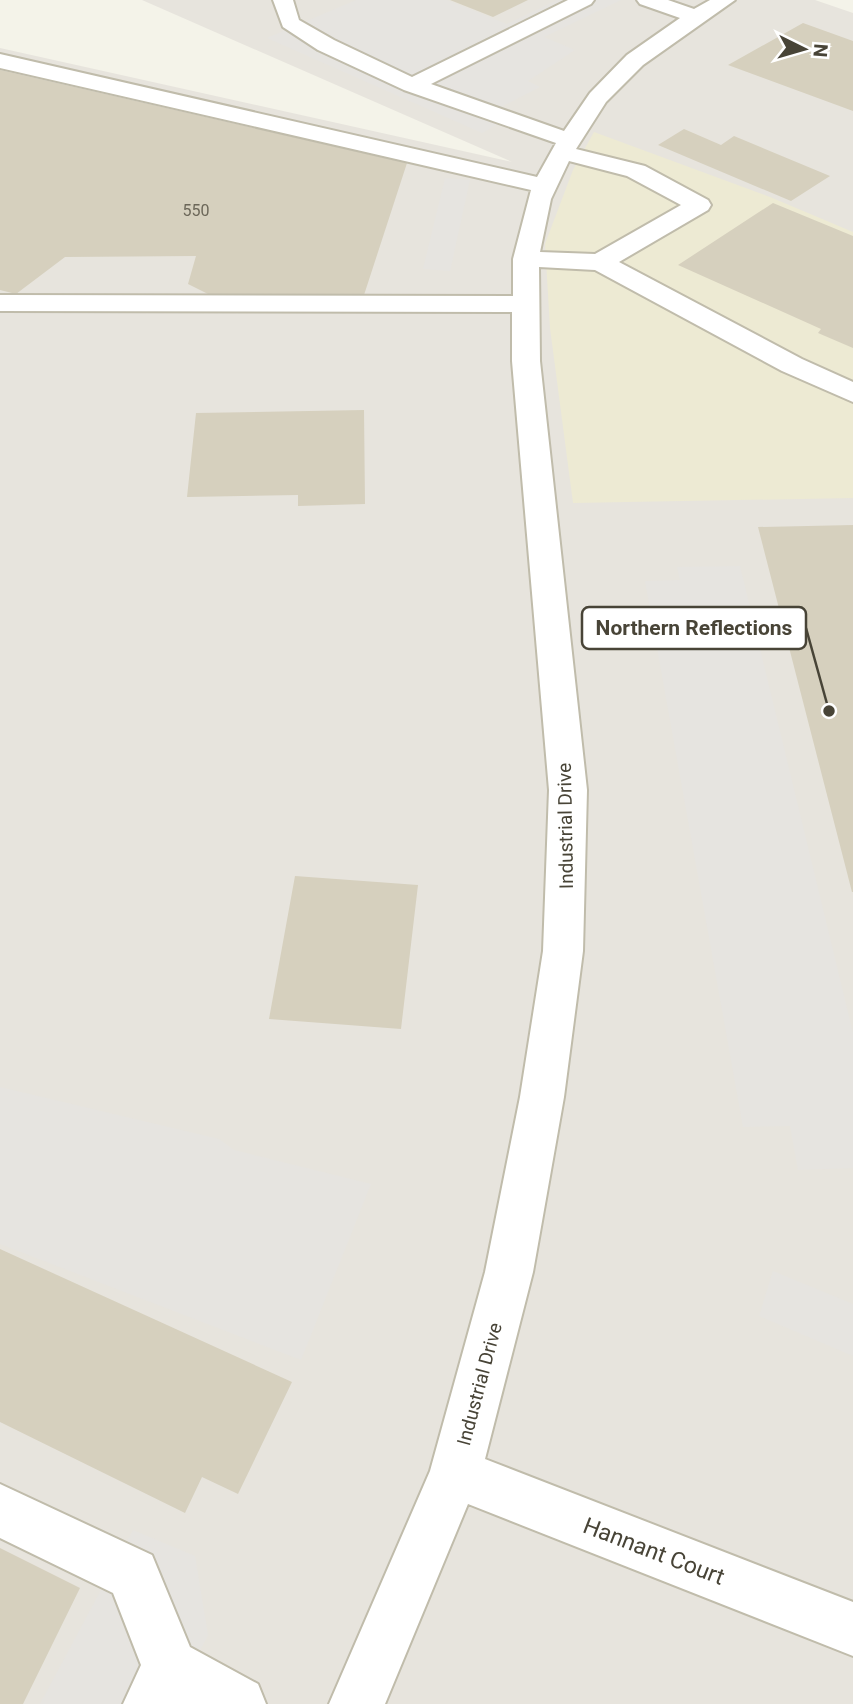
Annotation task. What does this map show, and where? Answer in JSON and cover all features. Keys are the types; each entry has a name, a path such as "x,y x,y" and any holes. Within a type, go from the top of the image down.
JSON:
{"street":[{"path":"283,0 290,23 298,30 412,85 565,146 636,171 699,205 600,262"},
{"path":"412,85 584,0"},
{"path":"647,0 711,8"},
{"name":"Industrial Drive","path":"357,1704 455,1473 509,1272 542,1097 564,951 568,790 526,361 526,259 539,199 565,146 598,97 635,60 711,8"},
{"path":"0,61 545,186"},
{"path":"526,259 600,262 780,359 853,393"},
{"path":"0,303 526,304"},
{"name":"Hannant Court","path":"455,1473 853,1629"},
{"path":"0,1510 134,1574 161,1685 238,1704"}],"shaded area":[{"path":"142,0 815,0 853,13 853,1704 0,1704 0,48 512,162"},
{"path":"356,0 447,0 507,24 557,0 621,0 544,37 575,50 528,81 540,87 499,108 515,115 482,133 267,38"},
{"path":"594,132 770,197 853,232 853,498 573,503 550,328 545,244 573,170"},
{"path":"445,178 470,180 450,271 423,269"},
{"path":"740,566 853,1033 853,1168 798,1170 790,1126 743,1127 645,581 680,580 677,567"},
{"path":"0,1087 219,1139 234,1150 371,1184 301,1360 0,1244"},
{"path":"773,1271 853,1304 853,1356 759,1316"},
{"path":"133,1530 195,1556 208,1635 173,1704 40,1704"}],"building":[{"path":"450,0 528,0 493,17"},
{"path":"803,23 853,41 853,111 728,65"},
{"path":"0,70 407,163 364,295 210,295 188,284 196,256 65,257 16,294 0,290"},
{"path":"684,129 721,145 734,136 830,176 791,201 658,145"},
{"path":"773,203 853,236 853,348 818,333 821,329 678,265"},
{"path":"364,410 365,504 298,506 298,495 187,497 196,413"},
{"path":"853,525 853,892 852,892 758,527"},
{"path":"295,876 418,885 401,1029 269,1019"},
{"path":"0,1249 292,1382 238,1494 202,1477 185,1513 0,1422"},
{"path":"0,1548 80,1588 23,1704 0,1704"}],"place":[{"name":"Northern Reflections","path":"829,711"}]}
